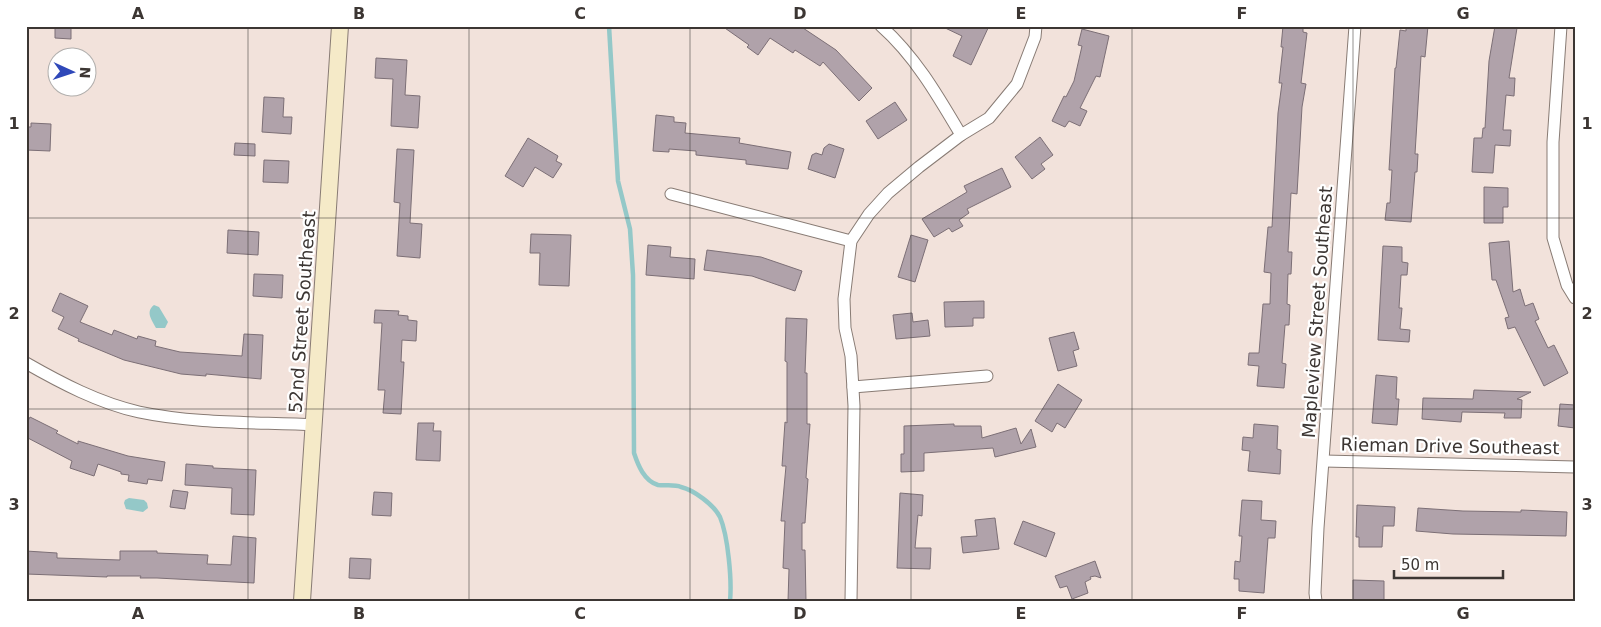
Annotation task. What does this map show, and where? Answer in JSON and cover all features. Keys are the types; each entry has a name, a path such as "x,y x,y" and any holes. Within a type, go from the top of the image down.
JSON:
{"main road":[{"name":"52nd Street Southeast","path":"302,601 340,26"}],"street":[{"path":"881,26 909,55 931,84 961,135"},
{"path":"851,601 854,406 844,298 851,241 869,214 888,193 961,135 989,118 1017,84 1035,36 1036,26"},
{"name":"Mapleview Street Southeast","path":"1316,601 1318,528 1355,26"},
{"path":"1561,26 1553,142 1553,238 1567,285 1575,298"},
{"path":"671,194 851,241"},
{"path":"26,363 85,394 138,412 190,419 315,425"},
{"path":"853,387 987,376"},
{"name":"Rieman Drive Southeast","path":"1324,461 1575,467"}],"water":[{"path":"154,305 159,307 168,322 165,328 156,328 151,319 150,310"},
{"path":"129,498 144,500 148,508 143,512 126,509 124,503"}],"building":[{"path":"55,26 71,26 71,39 55,38"},
{"path":"722,26 800,26 836,50 872,88 859,101 823,62 820,66 795,50 793,53 770,38 758,55 747,47 749,45"},
{"path":"941,26 989,26 971,65 953,56 962,36"},
{"path":"1283,26 1303,26 1303,32 1307,33 1301,83 1306,84 1302,107 1297,194 1291,193 1288,252 1292,252 1291,274 1288,274 1287,304 1290,305 1289,325 1285,325 1282,363 1286,364 1284,388 1257,386 1259,366 1248,365 1249,353 1259,353 1263,304 1270,304 1271,273 1264,272 1268,227 1272,227 1278,113 1282,83 1279,83"},
{"path":"1406,26 1428,26 1425,57 1421,56 1415,154 1418,154 1417,172 1415,172 1411,222 1385,220 1387,203 1390,203 1392,170 1389,170 1395,68 1400,30 1406,31"},
{"path":"1495,26 1517,28 1509,78 1515,78 1514,96 1506,95 1503,130 1511,130 1510,146 1495,145 1493,173 1472,172 1474,138 1482,138 1483,128 1485,128 1489,61"},
{"path":"1082,29 1109,36 1100,77 1096,76 1080,108 1087,111 1080,126 1069,121 1065,127 1052,121 1064,96 1066,97 1074,81 1082,46 1078,45"},
{"path":"376,58 407,60 405,95 420,96 418,128 391,126 393,79 375,78"},
{"path":"264,97 284,98 283,117 292,117 291,134 262,132"},
{"path":"895,102 907,120 878,139 866,121"},
{"path":"656,115 674,117 674,122 686,123 685,133 740,138 739,143 791,152 788,169 746,164 746,160 696,155 696,151 669,149 669,152 653,151"},
{"path":"31,123 51,124 50,151 26,150 26,127 31,127"},
{"path":"1040,137 1053,155 1041,164 1045,169 1032,179 1015,157"},
{"path":"528,138 558,156 556,161 562,164 553,178 535,167 523,187 505,176"},
{"path":"235,143 255,144 255,156 234,155"},
{"path":"829,144 844,149 835,178 808,169 812,155 816,153 822,155 824,148"},
{"path":"397,149 414,150 410,223 422,224 420,258 397,256 400,203 394,202"},
{"path":"264,160 289,161 288,183 263,182"},
{"path":"1002,168 1011,187 967,209 969,213 959,220 963,226 952,232 949,228 934,237 922,219 967,192 964,186"},
{"path":"1484,187 1508,188 1508,207 1503,207 1503,223 1484,223"},
{"path":"228,230 259,232 258,255 227,253"},
{"path":"531,234 571,235 569,286 539,285 540,253 530,253"},
{"path":"911,235 928,240 915,282 898,277"},
{"path":"1509,241 1513,292 1520,289 1525,306 1533,303 1539,319 1535,321 1548,348 1554,345 1568,373 1544,386 1515,327 1508,329 1505,318 1509,317 1496,280 1492,280 1489,243"},
{"path":"648,245 671,247 670,257 695,259 694,279 646,275"},
{"path":"1383,246 1402,247 1402,262 1408,263 1407,275 1401,275 1399,308 1402,308 1400,329 1410,330 1409,342 1378,340"},
{"path":"707,250 761,257 802,271 795,291 752,276 704,270"},
{"path":"254,274 283,275 282,298 253,296"},
{"path":"60,293 88,306 80,322 112,335 114,330 137,339 138,336 156,341 155,346 180,352 242,356 244,334 263,335 261,379 206,374 206,376 181,374 124,360 78,341 79,339 58,329 64,317 52,311"},
{"path":"984,301 984,318 973,318 973,326 945,327 944,302"},
{"path":"375,310 399,311 398,315 408,316 408,320 417,321 416,341 402,340 401,362 404,362 401,414 383,413 385,390 378,390 382,323 374,323"},
{"path":"912,313 913,322 928,320 930,336 896,339 893,315"},
{"path":"786,318 807,319 805,373 807,373 807,424 810,424 805,523 802,523 802,550 805,550 806,601 788,601 789,569 783,568 785,521 781,521 786,466 782,466 785,422 787,423"},
{"path":"1074,332 1079,349 1073,351 1077,366 1058,371 1049,338"},
{"path":"1376,375 1397,377 1396,399 1399,399 1397,425 1372,423"},
{"path":"1058,384 1082,400 1065,428 1057,423 1052,432 1035,421"},
{"path":"1474,390 1531,392 1517,399 1522,400 1521,418 1504,418 1505,413 1462,412 1461,422 1422,419 1423,398 1473,399"},
{"path":"1560,404 1575,405 1575,428 1558,426"},
{"path":"30,417 58,431 56,433 78,444 78,441 128,456 165,462 162,481 148,479 147,484 128,481 129,475 121,474 121,472 98,464 94,476 70,468 72,461 26,437 26,425"},
{"path":"418,423 434,423 433,431 441,431 440,461 416,460"},
{"path":"954,424 954,426 981,426 982,438 1016,428 1021,444 1031,429 1036,447 995,457 993,448 924,453 924,471 901,472 901,454 904,454 904,426"},
{"path":"1254,424 1278,426 1277,449 1281,450 1280,474 1248,471 1250,451 1242,450 1243,437 1253,438"},
{"path":"186,464 213,466 213,468 256,470 254,515 231,514 232,488 185,485"},
{"path":"173,490 188,492 185,509 170,507"},
{"path":"374,492 392,493 391,516 372,515"},
{"path":"900,493 923,495 922,516 918,515 915,548 931,548 930,569 897,568"},
{"path":"1242,500 1262,501 1261,520 1276,521 1275,538 1268,538 1264,593 1239,591 1239,579 1234,579 1235,561 1240,562 1242,536 1239,536"},
{"path":"1357,505 1395,507 1394,526 1383,526 1382,547 1359,547 1359,537 1356,537"},
{"path":"1418,508 1463,511 1521,512 1521,510 1567,512 1566,536 1453,534 1416,531"},
{"path":"995,518 999,549 963,553 961,537 977,536 975,520"},
{"path":"1023,521 1055,533 1046,557 1014,544"},
{"path":"233,536 256,538 254,583 140,578 141,576 107,577 26,574 26,551 57,553 57,558 120,560 120,551 157,551 157,553 208,555 207,564 231,565"},
{"path":"350,558 371,559 370,579 349,578"},
{"path":"1095,561 1101,578 1090,577 1091,579 1085,582 1088,593 1072,599 1067,586 1060,588 1055,576"},
{"path":"1353,580 1384,581 1384,601 1353,601"}],"waterway":[{"path":"609,26 618,181 630,229 633,275 634,453 645,476 653,483 676,486 692,491 717,512 723,525 727,546 730,570 730,601"}]}
